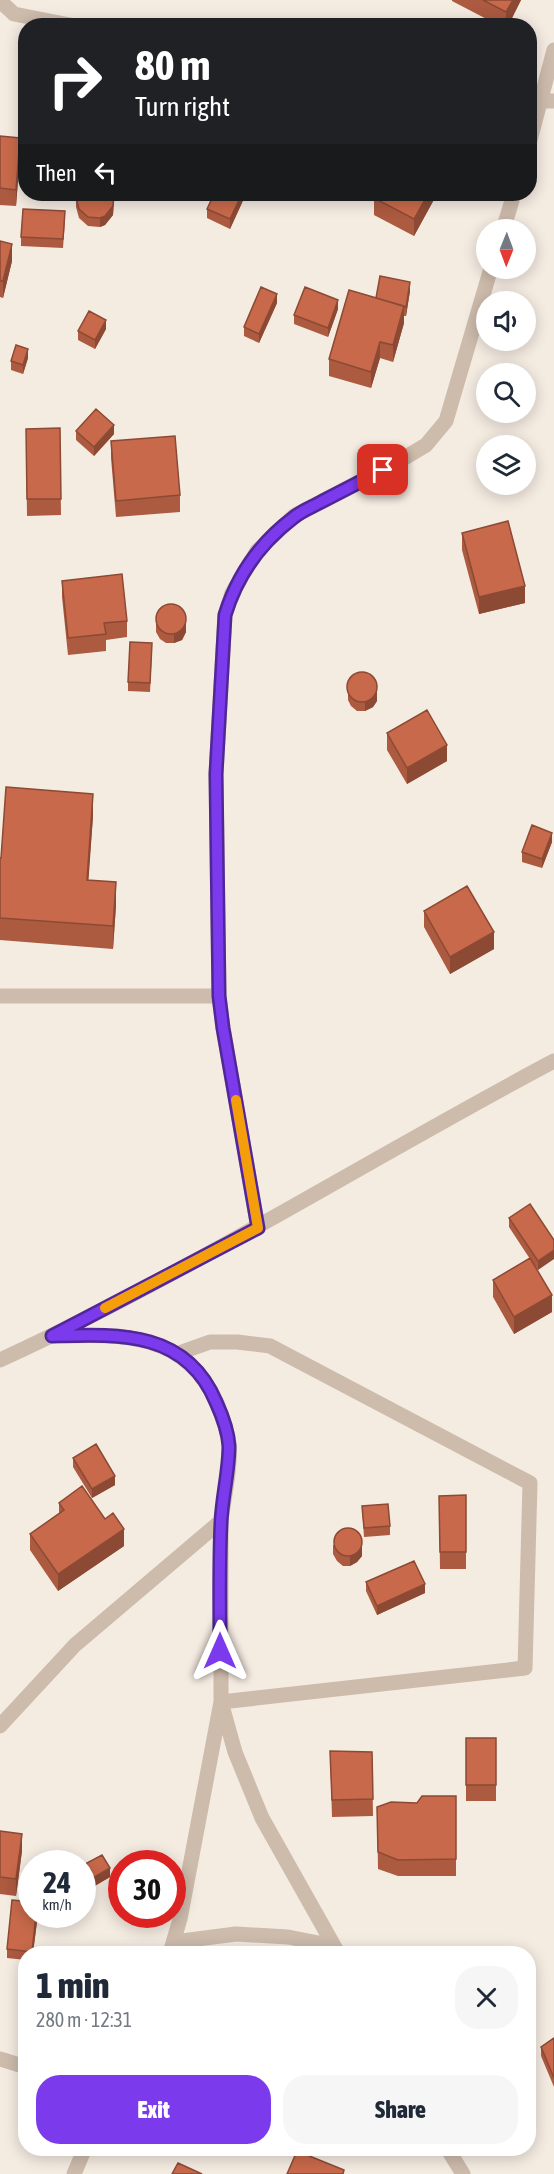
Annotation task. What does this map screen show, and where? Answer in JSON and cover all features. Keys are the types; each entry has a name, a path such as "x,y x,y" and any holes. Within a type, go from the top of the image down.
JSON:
{"street":[{"path":"0,2 14,14 34,18"},
{"path":"537,117 554,50"},
{"path":"506,219 512,201"},
{"path":"258,1228 219,996 216,774 225,615 232,593 257,551 294,516 426,445 446,421 488,279"},
{"path":"0,996 219,996"},
{"path":"536,1071 554,1050"},
{"path":"0,1360 52,1336 258,1228 554,1061"},
{"path":"52,1336 102,1335 140,1339 179,1353 195,1366 212,1392 223,1417 229,1443 221,1521 221,1702 182,1908 172,1946"},
{"path":"179,1353 210,1342 270,1346 530,1483 525,1668 221,1702"},
{"path":"0,1726 75,1645 221,1521"},
{"path":"221,1702 235,1752 262,1818 334,1946"},
{"path":"177,1946 237,1934 288,1937 321,1946"},
{"path":"0,2059 18,2065"},
{"path":"74,2174 82,2156"},
{"path":"452,2156 463,2174"}],"building":[{"path":"483,0 513,0 506,12"},
{"path":"0,136 18,138 16,190 0,188"},
{"path":"77,201 113,201 113,206 105,216 100,218 88,217 79,209"},
{"path":"211,201 239,201 230,219 207,209"},
{"path":"380,201 424,201 414,219"},
{"path":"23,209 65,211 63,239 21,237"},
{"path":"0,241 12,244 3,281 0,281"},
{"path":"380,276 410,282 406,307 376,298"},
{"path":"261,287 277,294 259,334 244,327"},
{"path":"305,287 338,300 328,328 294,315"},
{"path":"349,290 404,306 393,345 380,342 371,372 329,359"},
{"path":"89,311 106,320 95,340 78,331"},
{"path":"16,345 28,349 23,365 11,361"},
{"path":"96,409 114,425 94,447 76,431"},
{"path":"60,428 61,499 27,499 26,429"},
{"path":"175,436 180,495 116,501 111,441"},
{"path":"508,521 525,586 479,597 462,533"},
{"path":"122,574 127,621 104,623 106,634 68,638 62,581"},
{"path":"171,604 182,608 186,619 182,630 171,634 160,630 156,619 160,608"},
{"path":"130,642 152,643 150,683 128,682"},
{"path":"362,672 373,676 377,687 373,698 362,702 351,698 347,687 351,676"},
{"path":"427,710 447,745 407,768 387,733"},
{"path":"6,787 93,794 87,880 116,882 113,926 0,918 0,858"},
{"path":"532,825 552,833 542,859 522,852"},
{"path":"467,886 494,932 450,957 424,911"},
{"path":"530,1204 554,1240 554,1250 538,1261 509,1218"},
{"path":"530,1258 552,1295 514,1317 493,1280"},
{"path":"96,1444 115,1476 92,1489 73,1458"},
{"path":"82,1486 105,1519 113,1513 124,1529 58,1574 30,1534 64,1510 59,1503"},
{"path":"466,1495 466,1552 440,1552 439,1496"},
{"path":"388,1504 390,1526 364,1528 362,1506"},
{"path":"348,1528 358,1532 362,1542 358,1552 348,1556 338,1552 334,1542 338,1532"},
{"path":"414,1561 425,1584 377,1606 366,1582"},
{"path":"466,1738 496,1738 496,1785 466,1785"},
{"path":"330,1751 372,1752 373,1799 332,1800"},
{"path":"422,1796 456,1796 456,1859 398,1860 378,1852 377,1807 391,1802 417,1803"},
{"path":"0,1831 22,1834 20,1850 18,1850 16,1879 0,1877"},
{"path":"102,1855 108,1869 96,1876 96,1858"},
{"path":"12,1900 18,1901 18,1928 35,1928 33,1946 18,1946 18,1950 7,1949"},
{"path":"554,2038 554,2078 541,2047"},
{"path":"295,2156 309,2156 344,2170 343,2174 287,2174"},
{"path":"178,2163 202,2174 172,2174"}],"slow traffic":[{"path":"105,1308 258,1228 236,1100"}],"route":[{"path":"220,1651 221,1521 229,1443 223,1417 212,1392 195,1366 179,1353 140,1339 102,1335 52,1336 258,1228 219,996 216,774 225,615 239,580 257,551 277,531 294,516 383,470"}]}
